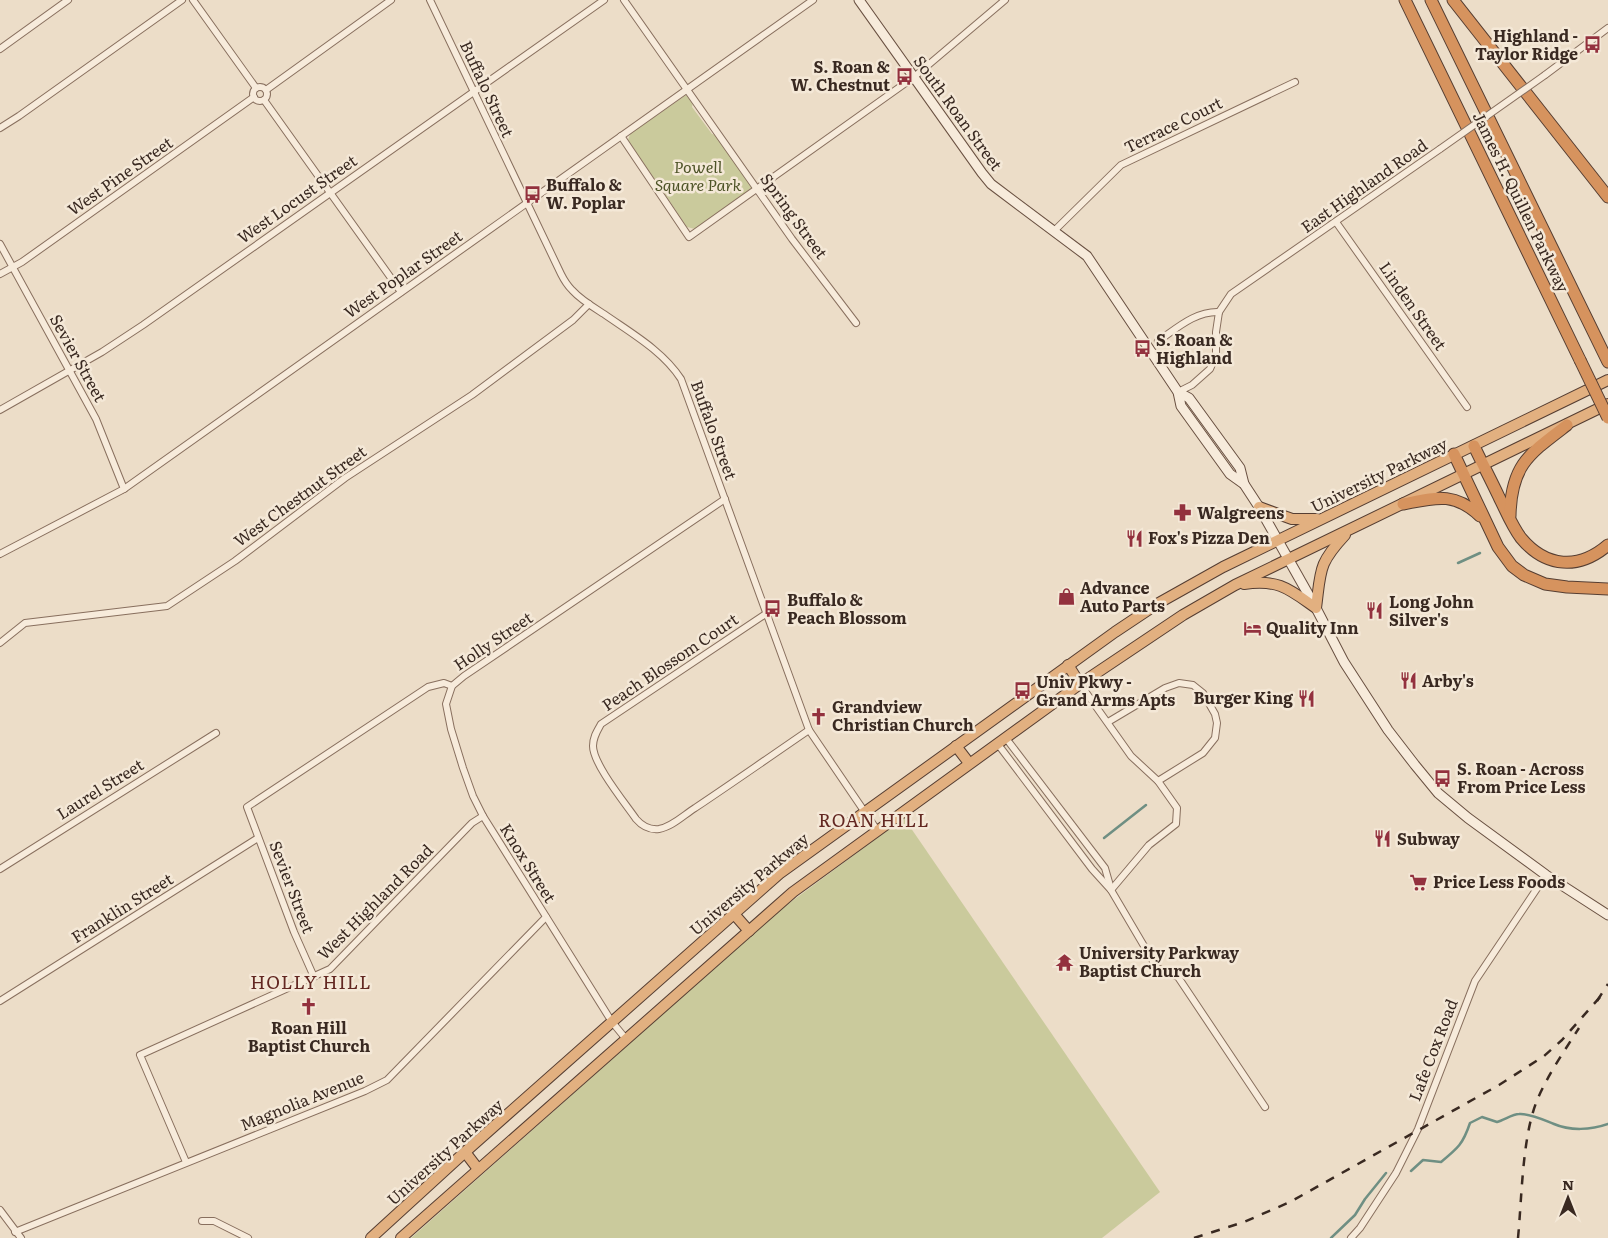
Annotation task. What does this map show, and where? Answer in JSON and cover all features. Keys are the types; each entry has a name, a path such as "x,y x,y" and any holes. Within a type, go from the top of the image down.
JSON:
{"highway":[{"name":"James H. Quillen Parkway","path":"1405,0 1608,418"},
{"name":"James H. Quillen Parkway","path":"1431,0 1608,362"},
{"path":"1453,0 1608,197"},
{"name":"University Parkway","path":"371,1238 465,1152 779,874 1115,632 1187,586 1223,566 1608,380"},
{"path":"401,1238 792,892 1080,684 1183,615 1235,586 1608,404"},
{"path":"1510,520 1513,486 1522,464 1536,448 1567,425"},
{"path":"1474,446 1510,520 1520,536 1536,552 1554,561 1566,563 1582,560 1599,553 1608,545"},
{"path":"1454,454 1486,523 1504,556 1512,566 1524,575 1545,584 1608,588"},
{"path":"1403,504 1438,498 1450,498 1471,508 1486,523"},
{"path":"1259,507 1292,519 1323,519"},
{"path":"1235,586 1262,582 1279,585 1316,608 1323,562 1332,548 1349,530"},
{"path":"1068,665 1080,684"},
{"path":"956,746 969,763"},
{"path":"734,914 749,930"},
{"path":"465,1152 478,1169"}],"main road":[{"name":"South Roan Street","path":"859,0 991,184 1087,256 1178,392 1189,398 1240,468 1244,484 1289,559 1344,662 1415,766 1438,793 1468,818 1546,875 1608,916"}],"street":[{"path":"0,49 68,0"},
{"path":"0,128 182,0"},
{"path":"193,0 256,88"},
{"path":"266,90 391,0"},
{"name":"Buffalo Street","path":"430,0 561,274 573,291 637,336 675,369 686,390 809,730 866,810 877,830"},
{"name":"West Locust Street","path":"0,410 69,372 143,325 604,0"},
{"name":"Spring Street","path":"624,0 792,239 856,323"},
{"name":"West Poplar Street","path":"0,554 124,489 688,90 812,0"},
{"path":"622,136 689,237 914,77 1005,0"},
{"name":"East Highland Road","path":"1178,392 1192,385 1210,369 1216,355 1216,332 1219,312 1231,294 1545,75 1608,28"},
{"name":"Terrace Court","path":"1054,232 1121,165 1295,82"},
{"path":"256,88 261,87 266,90"},
{"path":"256,88 253,93 254,98 259,101 264,100"},
{"path":"264,100 267,96 266,90"},
{"name":"West Pine Street","path":"0,274 13,267 254,98"},
{"path":"264,100 401,292"},
{"name":"Linden Street","path":"1336,222 1467,407"},
{"name":"Sevier Street","path":"0,244 96,420 124,489"},
{"name":"West Chestnut Street","path":"0,643 25,623 167,606 235,561 345,478 480,389 573,320 589,304"},
{"path":"1158,341 1196,316 1209,312 1219,312"},
{"name":"Holly Street","path":"247,806 428,686 444,683 452,686 725,499"},
{"name":"Peach Blossom Court","path":"767,613 601,724 595,733 594,756 641,825 659,829 668,826 809,730"},
{"path":"1108,722 1165,688 1179,683 1193,684 1203,693 1215,714 1217,724 1215,738 1203,752 1158,782"},
{"path":"1080,684 1131,756 1158,782 1177,808 1176,824 1149,845 1111,890"},
{"name":"Knox Street","path":"452,686 446,704 447,715 463,768 482,816 612,1022 626,1039"},
{"name":"Laurel Street","path":"0,869 216,733"},
{"path":"1001,740 1087,862 1111,890 1157,968 1178,977 1265,1107"},
{"path":"1001,740 1105,868 1111,890"},
{"name":"Sevier Street","path":"247,806 294,932 314,977"},
{"name":"West Highland Road","path":"186,1162 140,1055 314,977 330,968 466,829 482,816"},
{"name":"Franklin Street","path":"0,1001 258,838"},
{"name":"Lafe Cox Road","path":"1351,1238 1360,1228 1396,1173 1418,1129 1474,981 1546,875"},
{"name":"Magnolia Avenue","path":"15,1232 365,1091 387,1080 546,917"},
{"path":"0,1210 21,1238"},
{"path":"202,1221 214,1221 248,1238"}],"green space":[{"name":"Powell Square Park","path":"686,95 693,103 692,107 712,134 716,135 752,188 695,229 687,227 628,140 630,134"},
{"path":"904,818 1160,1192 1102,1238 411,1238 780,910"}],"waterway":[{"path":"1458,563 1480,553"},
{"path":"1104,838 1146,805"},
{"path":"1411,1171 1423,1160 1441,1162 1459,1145 1470,1123 1482,1117 1497,1122 1514,1115 1523,1114 1574,1129 1595,1128 1608,1124"},
{"path":"1331,1238 1355,1215 1386,1173"}],"railway":[{"path":"1597,1001 1608,984"},
{"path":"1194,1238 1244,1222 1290,1202 1499,1085 1544,1056 1562,1040 1601,996"},
{"path":"1518,1238 1526,1148 1533,1113 1547,1080 1579,1028"}],"place":[{"name":"Highland - Taylor Ridge","path":"1592,45"},
{"name":"S. Roan & W. Chestnut","path":"904,76"},
{"name":"Buffalo & W. Poplar","path":"532,194"},
{"name":"S. Roan & Highland","path":"1142,349"},
{"name":"Walgreens","path":"1183,513"},
{"name":"Fox's Pizza Den","path":"1134,538"},
{"name":"Advance Auto Parts","path":"1066,597"},
{"name":"Buffalo & Peach Blossom","path":"773,609"},
{"name":"Long John Silver's","path":"1375,611"},
{"name":"Quality Inn","path":"1252,628"},
{"name":"Arby's","path":"1408,681"},
{"name":"Univ Pkwy - Grand Arms Apts","path":"1022,691"},
{"name":"Burger King","path":"1307,698"},
{"name":"Grandview Christian Church","path":"818,716"},
{"name":"S. Roan - Across From Price Less","path":"1443,778"},
{"name":"Subway","path":"1383,839"},
{"name":"Price Less Foods","path":"1419,882"},
{"name":"University Parkway Baptist Church","path":"1065,962"},
{"name":"Roan Hill Baptist Church","path":"309,1006"}],"district":[{"name":"ROAN HILL","path":"874,821"},
{"name":"HOLLY HILL","path":"311,983"}]}
